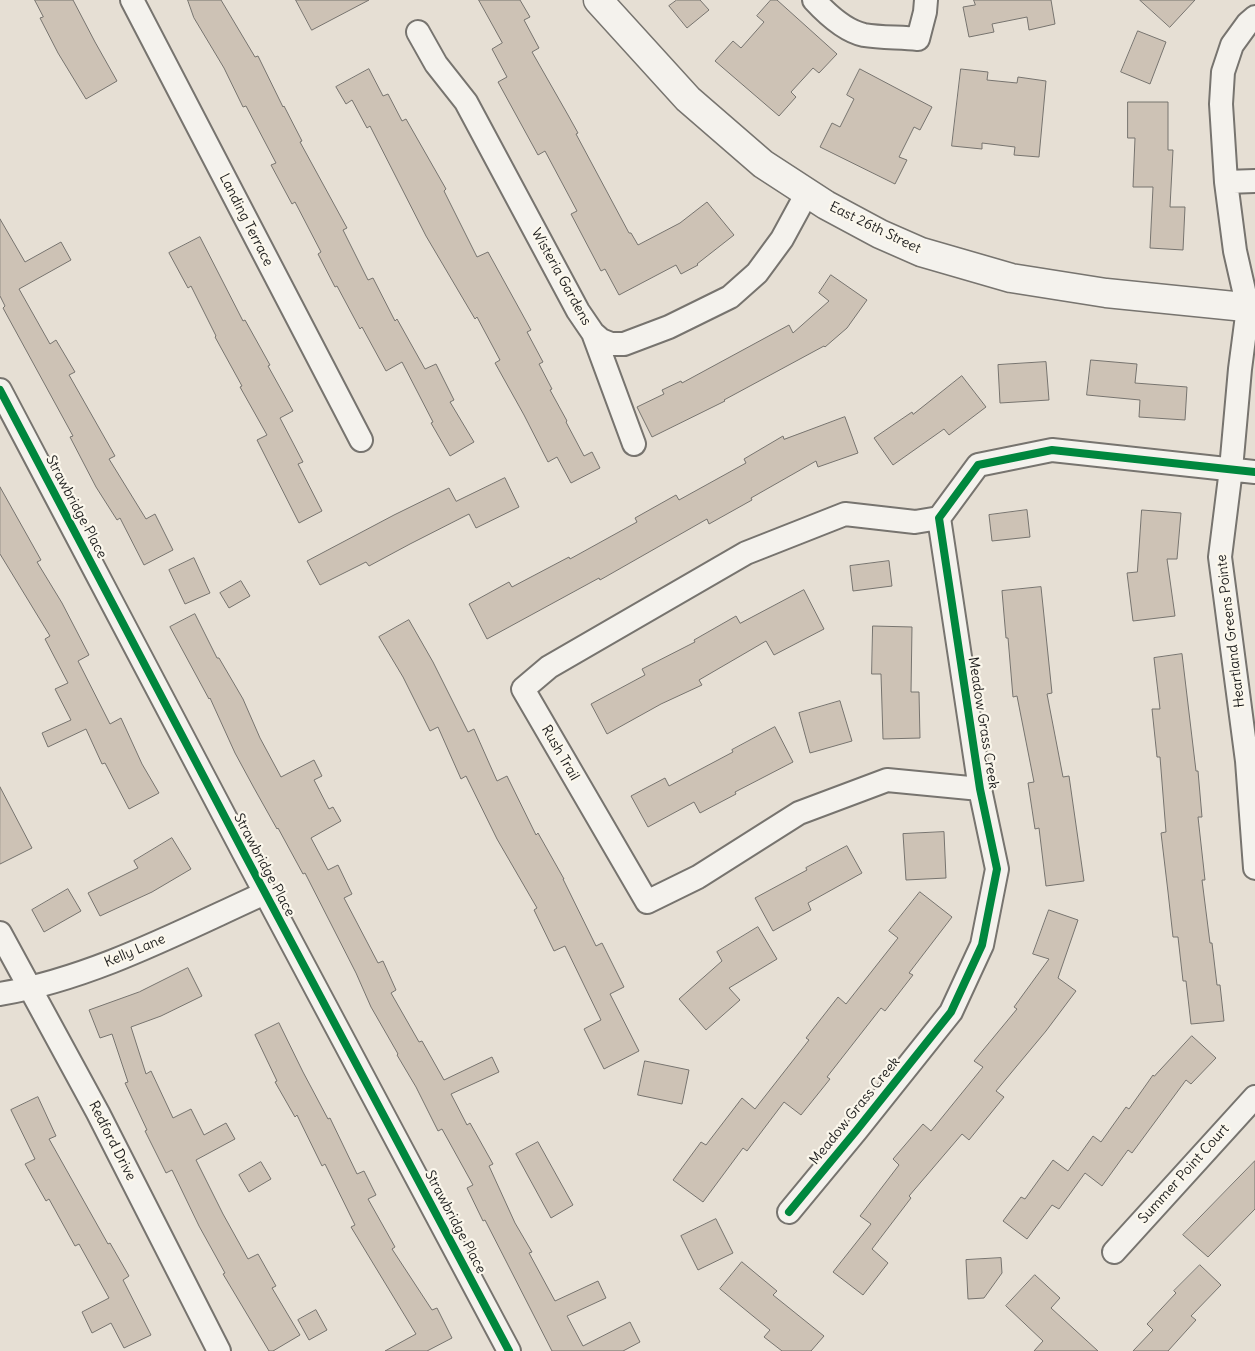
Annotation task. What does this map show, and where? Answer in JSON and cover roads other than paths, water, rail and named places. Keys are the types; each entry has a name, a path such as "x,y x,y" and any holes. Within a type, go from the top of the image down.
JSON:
{"street":[{"name":"Landing Terrace","path":"132,0 361,440"},
{"name":"East 26th Street","path":"598,0 688,99 763,164 807,193 880,234 921,252 1011,278 1106,293 1251,308"},
{"path":"814,0 843,25 863,35 918,39 926,0"},
{"name":"Heartland Greens Pointe","path":"1255,17 1248,23 1232,45 1223,72 1221,104 1226,182 1235,251 1251,308 1240,369 1231,469 1220,558 1251,760 1255,868"},
{"name":"Wisteria Gardens","path":"418,32 436,64 466,102 573,303 593,333 601,340 611,344 624,344 669,327 730,297 757,273 782,239 807,193"},
{"path":"1226,182 1255,181"},
{"path":"593,333 634,444"},
{"name":"Strawbridge Place","path":"0,390 509,1351"},
{"path":"939,518 978,465 1052,450 1255,472"},
{"name":"Rush Trail","path":"939,518 915,522 845,514 746,552 549,667 523,689 647,902 698,877 799,813 887,780 980,789"},
{"name":"Meadow Grass Creek","path":"788,1212 856,1131 951,1012 982,945 997,869 980,789 939,518"},
{"name":"Kelly Lane","path":"0,994 31,989 114,961 265,893"},
{"name":"Redford Drive","path":"0,933 98,1113 216,1350"},
{"name":"Summer Point Court","path":"1114,1252 1255,1097"}]}
